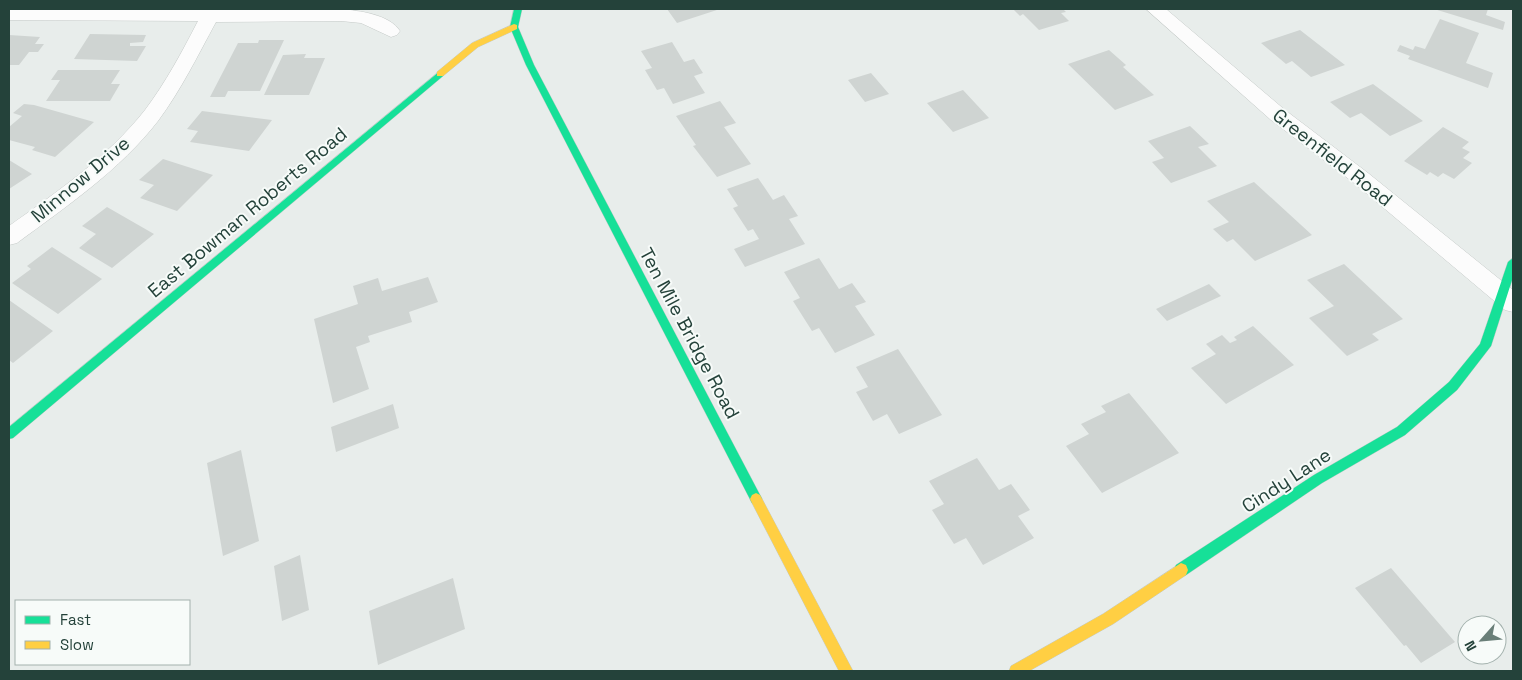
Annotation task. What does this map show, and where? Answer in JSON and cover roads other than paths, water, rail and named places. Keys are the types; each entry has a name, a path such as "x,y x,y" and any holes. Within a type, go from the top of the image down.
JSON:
{"street":[{"path":"514,27 518,9"},
{"name":"Greenfield Road","path":"1155,9 1278,115 1361,178 1508,298"},
{"path":"9,14 362,16 376,21 391,31"},
{"name":"Minnow Drive","path":"9,237 83,182 114,155 136,132 167,95 210,16"},
{"name":"East Bowman Roberts Road","path":"9,434 453,63 475,46 514,27"},
{"name":"Ten Mile Bridge Road","path":"514,27 530,65 846,671"},
{"name":"Cindy Lane","path":"1016,671 1108,619 1318,479 1401,431 1453,386 1485,346 1508,298 1513,262"}]}
